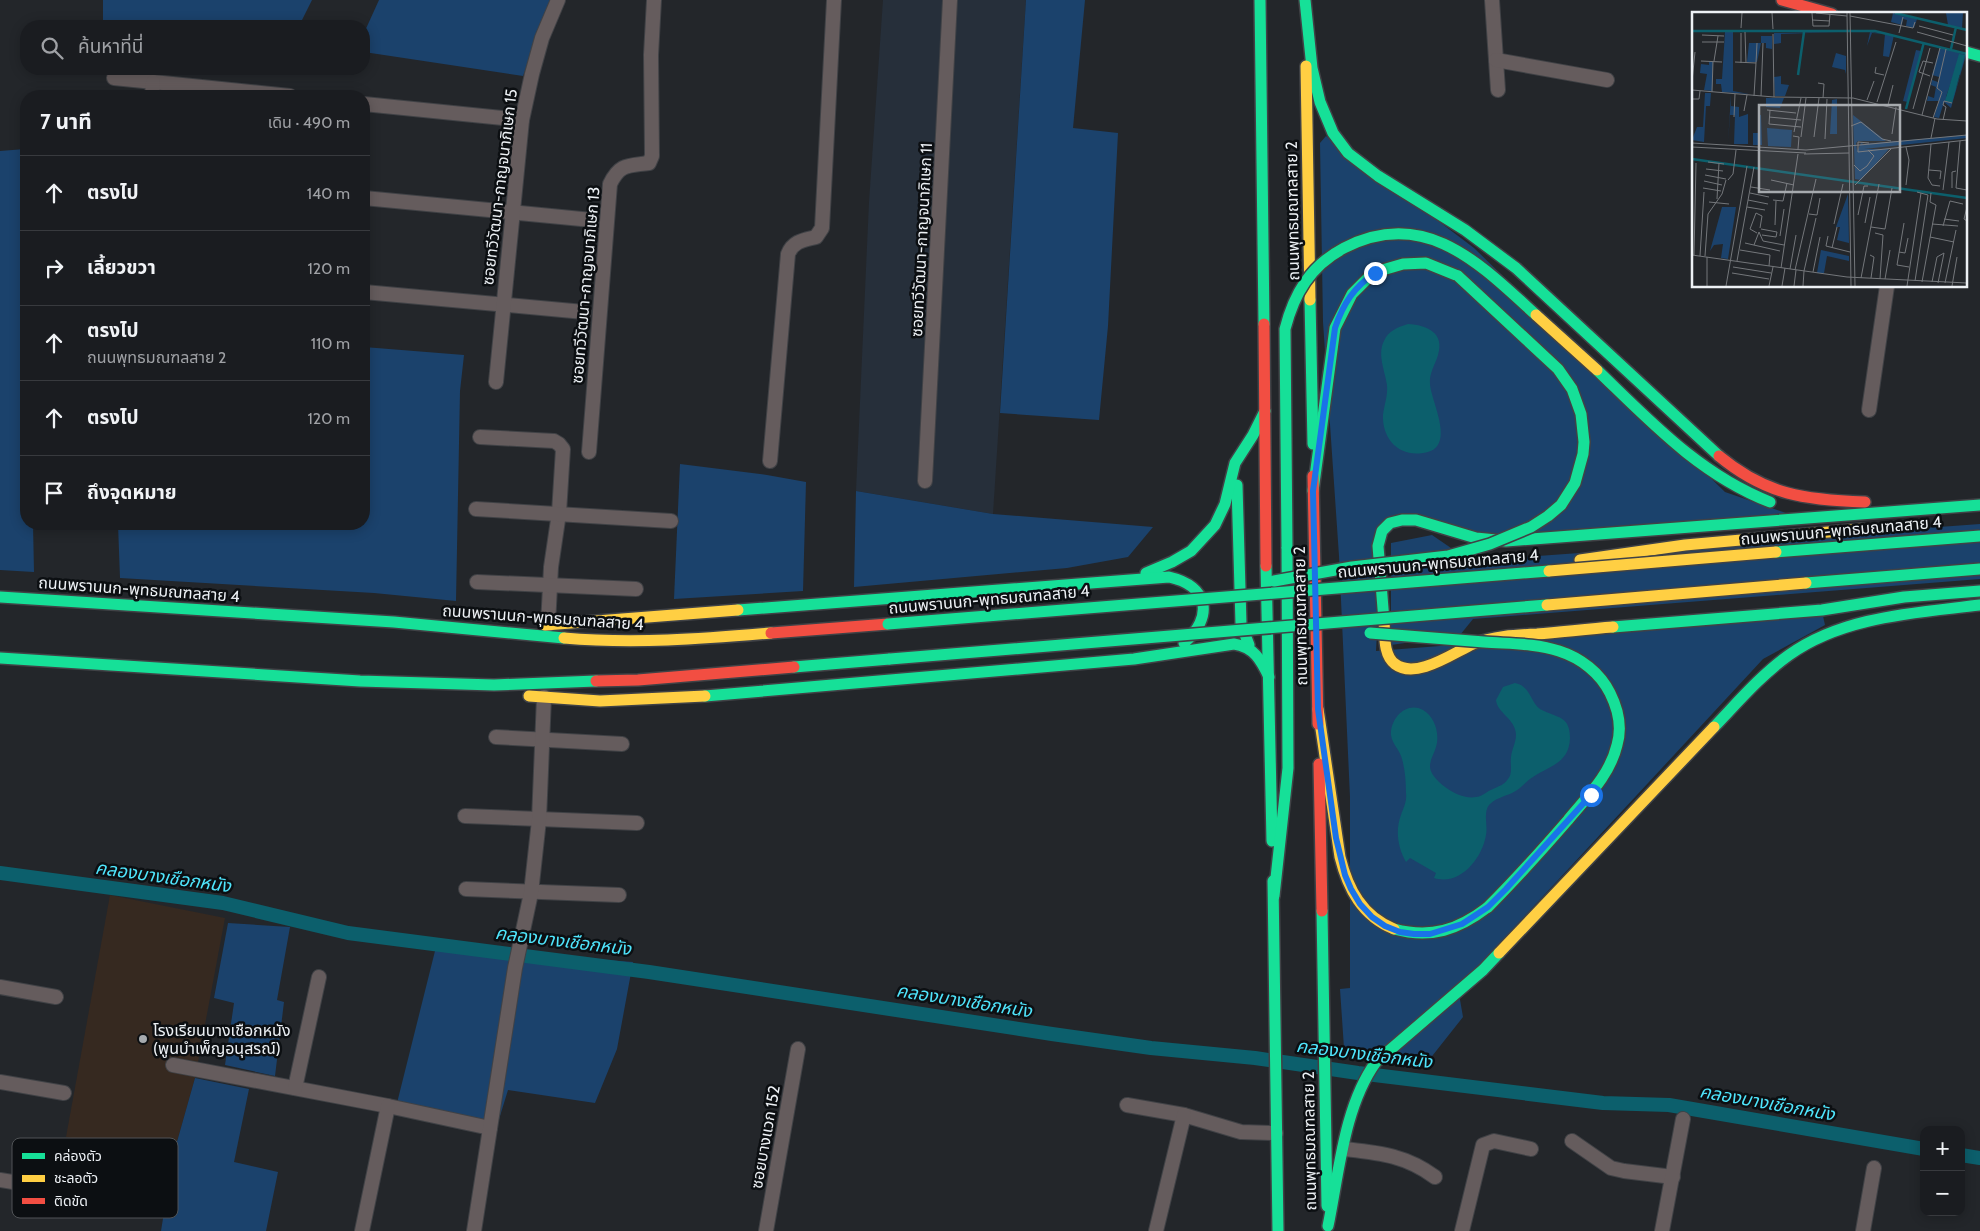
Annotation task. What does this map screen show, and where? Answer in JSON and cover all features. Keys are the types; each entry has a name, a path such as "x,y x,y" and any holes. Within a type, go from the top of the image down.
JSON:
{"main road":[{"name":"ถนนพุทธมณฑลสาย 2","path":"1260,0 1278,1231"},
{"name":"ถนนพุทธมณฑลสาย 2","path":"1305,0 1328,1229"},
{"path":"1305,0 1318,95 1333,133 1345,149 1369,170 1478,239 1516,267 1702,441 1733,467 1760,484 1790,495 1805,498 1841,501 1980,505"},
{"path":"1782,0 1819,5"},
{"path":"1274,896 1286,803 1289,745 1285,329 1293,302 1301,286 1328,258 1343,248 1361,240 1394,233 1424,236 1441,242 1472,258 1680,447 1717,477 1749,495 1782,506 1856,515"},
{"path":"1221,596 1271,582 1319,572 1424,560 1468,552 1531,527 1561,505 1575,483 1583,454 1581,414 1572,389 1558,369 1458,276 1425,262 1396,264 1365,279 1351,293 1342,308 1335,328 1313,491"},
{"path":"1104,582 1153,571 1181,558 1200,543 1215,524 1226,504 1235,463 1253,435 1265,411"},
{"path":"1235,463 1238,498 1240,624 1250,648"},
{"path":"1980,505 1506,542 1474,537 1416,520 1395,520 1382,530 1378,538 1387,654 1390,660 1400,667 1415,669 1436,662 1473,644 1508,636 1822,610 1904,597 1980,591"},
{"path":"1501,574 1669,546 1875,528"},
{"name":"ถนนพรานนก-พุทธมณฑลสาย 4","path":"0,597 467,628 568,638 652,641 716,638 1980,536"},
{"path":"405,683 494,685 602,682 1980,569"},
{"path":"467,628 548,625 1175,577 1186,582 1198,592 1204,610 1200,629 1183,644 1157,656"},
{"path":"1839,595 1904,597"},
{"path":"1328,1229 1344,1149 1358,1094 1366,1076 1376,1062 1483,970 1749,690 1778,662 1805,643 1822,635 1857,624 1894,616 1980,605"},
{"path":"1356,634 1447,627"},
{"path":"1262,628 1338,634"},
{"path":"1318,709 1340,857 1345,875 1360,904 1372,917 1385,926 1414,934 1430,934 1462,924 1488,907 1525,870 1601,780 1618,742 1619,727 1613,700 1600,677 1575,658 1556,650 1528,645 1370,633"},
{"path":"0,658 405,683 600,701 687,698 1157,656 1228,644 1239,644 1250,648 1258,655 1269,677"}],"street":[{"name":"ซอยทวีวัฒนา-กาญจนาภิเษก 15","path":"496,382 522,120 540,47 558,0"},
{"name":"ซอยทวีวัฒนา-กาญจนาภิเษก 13","path":"589,452 610,184 615,173 623,167 649,163 652,156 651,54 654,0"},
{"path":"770,461 788,254 791,246 816,237 822,228 834,0"},
{"name":"ซอยทวีวัฒนา-กาญจนาภิเษก 11","path":"925,481 950,0"},
{"path":"1492,0 1498,90"},
{"path":"1496,60 1607,80"},
{"path":"114,78 152,89 172,90"},
{"path":"370,105 522,120"},
{"path":"370,199 592,220"},
{"path":"1869,410 1887,288"},
{"path":"370,293 584,312"},
{"path":"480,437 554,441 562,449 559,513 550,585 548,625"},
{"path":"476,509 671,521"},
{"path":"477,582 636,589"},
{"path":"474,1231 522,929 531,893 539,820 544,697"},
{"path":"496,738 622,744"},
{"path":"464,816 637,823"},
{"path":"466,889 620,895"},
{"path":"295,1088 319,977"},
{"path":"0,987 56,997"},
{"name":"ซอยบางแวก 152","path":"766,1231 798,1049"},
{"path":"174,1065 388,1106 490,1128"},
{"path":"0,1082 64,1093"},
{"path":"1127,1105 1184,1115 1241,1132 1276,1133"},
{"path":"362,1231 388,1106"},
{"path":"1156,1231 1184,1115"},
{"path":"1662,1231 1683,1119"},
{"path":"1462,1231 1483,1145 1494,1141 1531,1149"},
{"path":"1572,1141 1611,1168 1624,1172 1672,1178"},
{"path":"1344,1149 1391,1155 1421,1167 1435,1177"},
{"path":"1863,1231 1874,1168"}],"shaded area":[{"path":"103,0 312,0 302,20 103,20"},
{"path":"379,0 551,0 523,76 370,53 370,20"},
{"path":"883,0 1026,0 993,514 856,491 869,202"},
{"path":"1026,0 1085,0 1073,128 1118,133 1108,326 1099,420 1000,413"},
{"path":"1326,136 1474,248 1725,492 1786,513 1519,538 1383,520 1376,651 1823,616 1825,625 1763,659 1458,988 1463,1017 1429,1060 1344,1048 1340,989 1350,988 1350,797 1339,556 1323,322 1320,143"},
{"path":"20,149 20,530 33,530 34,572 0,570 0,151"},
{"path":"1408,324 1428,328 1437,336 1440,347 1430,380 1431,392 1440,424 1441,434 1439,443 1433,450 1414,454 1400,449 1394,444 1385,432 1383,424 1387,385 1381,357 1382,346 1391,332"},
{"path":"370,347 464,355 460,391 456,601 374,593 120,578 118,530 370,530"},
{"path":"680,464 806,482 803,591 674,599"},
{"path":"856,491 993,514 1153,527 1128,557 1067,568 854,587"},
{"path":"1980,524 1980,579 1473,619 1460,635 1391,645 1391,543 1432,535 1470,561"},
{"path":"1515,683 1525,688 1539,708 1566,722 1570,738 1569,746 1563,758 1558,762 1530,779 1515,791 1489,805 1486,812 1484,844 1475,861 1468,868 1453,878 1434,878 1436,873 1410,858 1406,862 1399,845 1398,827 1406,801 1406,784 1402,759 1391,735 1393,723 1396,717 1406,709 1417,708 1427,713 1431,717 1437,731 1436,747 1430,764 1433,775 1441,784 1458,795 1478,797 1503,784 1510,774 1511,757 1516,738 1515,729 1497,705 1496,700 1503,687"},
{"name":"โรงเรียนบางเชือกหนัง (พูนบำเพ็ญอนุสรณ์)","path":"110,895 225,918 195,1078 178,1138 66,1137"},
{"path":"228,923 290,927 277,1000 284,1002 275,1076 225,1065 234,1003 214,998"},
{"path":"436,947 633,962 617,1049 595,1103 508,1090 496,1129 397,1103"},
{"path":"195,1078 249,1089 234,1162 278,1172 266,1231 161,1231 163,1218 178,1218 178,1138"}],"waterway":[{"name":"คลองบางเชือกหนัง","path":"0,873 223,903 348,933 649,972 1052,1034 1151,1048 1255,1058 1358,1073 1603,1103 1669,1105 1920,1148"},
{"name":"คลองบางเชือกหนัง","path":"1965,1156 1980,1158"}],"traffic: fast":[{"path":"1260,0 1264,324"},
{"path":"1305,0 1312,68 1320,102 1333,133 1348,153 1378,176 1465,230 1516,268 1719,456"},
{"path":"1968,53 1980,56"},
{"path":"1287,547 1285,329 1293,304 1305,282 1322,263 1344,248 1373,237 1400,234 1426,237 1472,260 1536,315"},
{"path":"1313,491 1335,328 1352,294 1369,277 1379,271 1403,264 1426,263 1458,276"},
{"path":"1274,581 1352,567 1448,556 1490,544 1531,527 1548,516 1561,505 1575,483 1583,454 1584,442 1581,414 1572,389 1558,369 1458,276"},
{"path":"1310,300 1313,444"},
{"path":"1597,370 1657,427 1698,462 1744,490 1770,502"},
{"path":"1146,573 1172,562 1191,551 1215,525 1225,504 1235,463 1253,435 1265,411"},
{"path":"1237,485 1241,624 1249,645"},
{"path":"1384,621 1378,546 1382,531 1390,523 1402,520 1416,520 1476,538 1506,541 1980,505"},
{"path":"1776,552 1980,536"},
{"path":"1274,896 1288,768 1287,547"},
{"path":"1266,566 1272,841"},
{"path":"1806,583 1980,569"},
{"path":"888,624 1549,571"},
{"path":"738,610 1169,577 1182,581 1192,587 1199,595 1203,604 1200,623 1194,633 1184,643"},
{"path":"1613,627 1822,610 1904,597 1980,591"},
{"path":"0,597 394,622 564,638"},
{"path":"890,659 1547,605"},
{"path":"1714,727 1769,671 1789,655 1810,642 1856,624 1881,618 1980,605"},
{"path":"1370,633 1522,644 1550,648 1567,654 1589,667 1601,679 1613,699 1617,712 1619,732 1614,756 1603,776 1590,794 1548,842 1488,907"},
{"path":"705,696 1134,659 1234,644 1252,651 1263,665 1269,677"},
{"path":"0,658 360,681 494,685 596,681"},
{"path":"794,667 890,659"},
{"path":"1273,881 1278,1231"},
{"path":"1394,929 1420,933 1444,930 1466,922 1488,907"},
{"path":"1322,911 1327,1206"},
{"path":"1328,1226 1350,1119 1365,1080 1376,1062 1483,970 1499,953"}],"traffic: slow":[{"path":"1306,66 1310,300"},
{"path":"1536,315 1597,370"},
{"path":"1580,560 1685,545 1862,529"},
{"path":"1549,571 1776,552"},
{"path":"1547,605 1806,583"},
{"path":"545,625 738,610"},
{"path":"1384,621 1385,644 1391,660 1404,668 1413,669 1445,659 1473,644 1488,639 1512,635 1613,627"},
{"path":"564,638 642,641 771,633"},
{"path":"529,696 600,701 705,696"},
{"path":"1318,709 1343,869 1352,890 1365,909 1373,917 1394,929"},
{"path":"1499,953 1714,727"}],"traffic: jam":[{"path":"1782,0 1825,12"},
{"path":"1264,324 1266,566"},
{"path":"1719,456 1753,479 1787,493 1805,497 1865,502"},
{"path":"1313,476 1318,724"},
{"path":"771,633 888,624"},
{"path":"596,681 638,680 794,667"},
{"path":"1319,764 1322,911"}],"place":[{"name":"โรงเรียนบางเชือกหนัง (พูนบำเพ็ญอนุสรณ์)","path":"143,1039"}],"route":[{"path":"1375,273 1365,279 1351,293 1342,308 1335,328 1313,491 1318,709 1336,838 1345,875 1360,904 1372,917 1385,926 1400,932 1414,934 1430,934 1446,930 1476,917 1488,907 1525,870 1591,795"}]}
